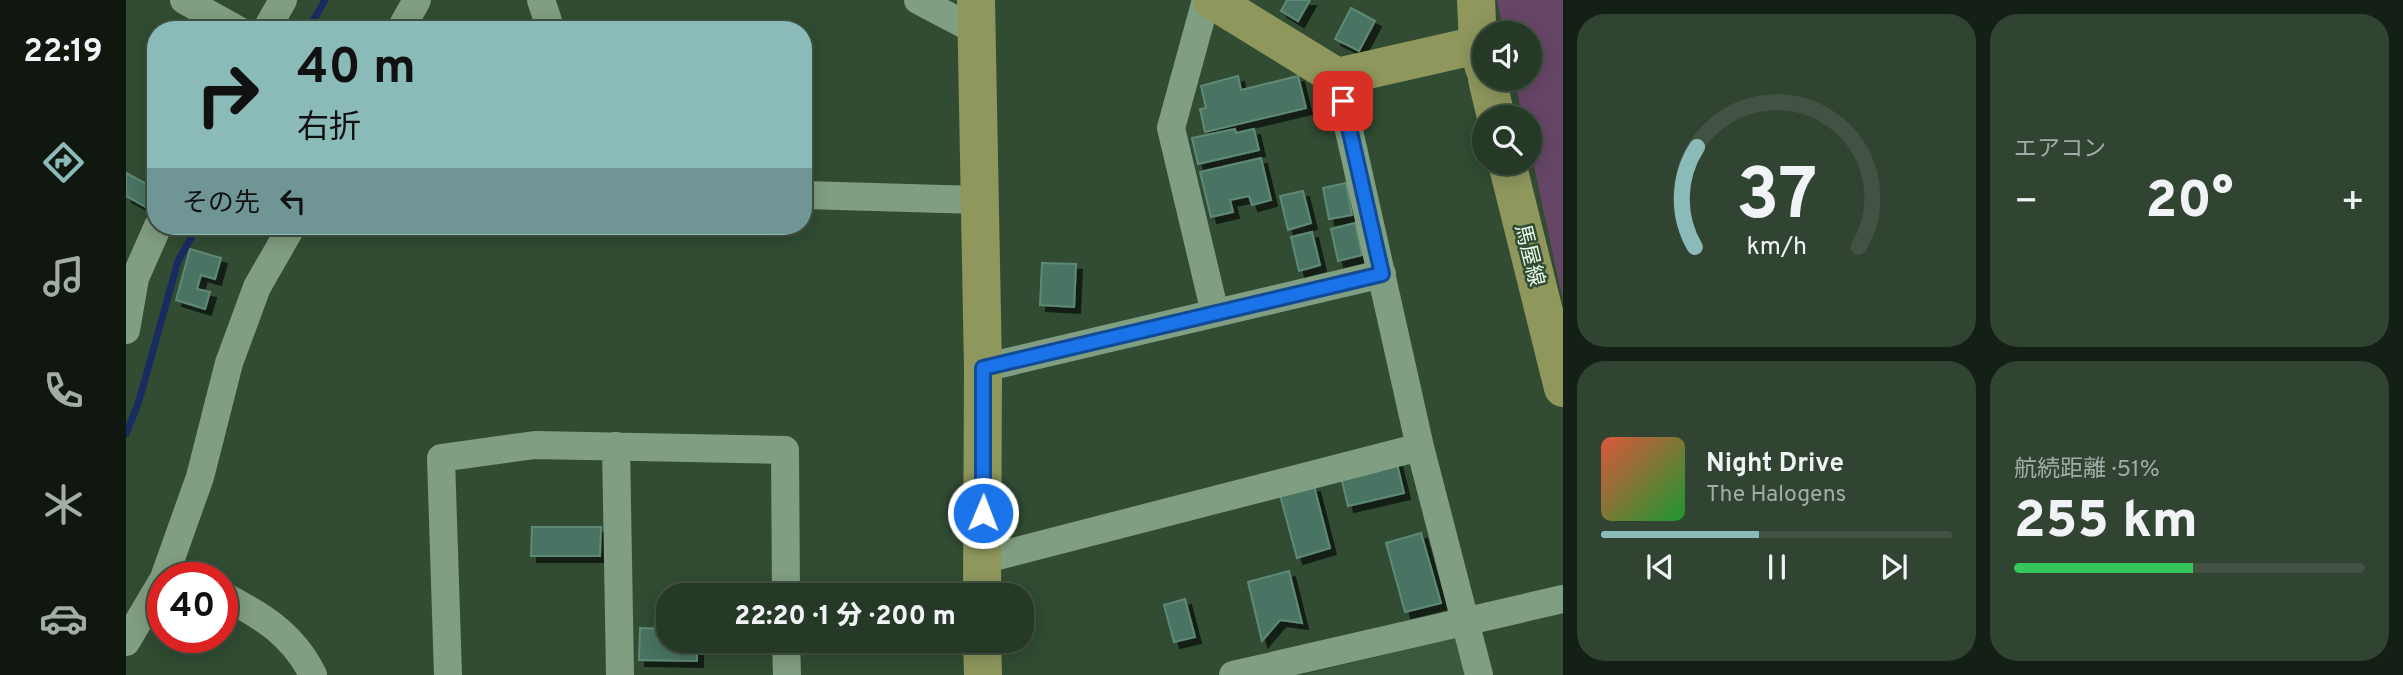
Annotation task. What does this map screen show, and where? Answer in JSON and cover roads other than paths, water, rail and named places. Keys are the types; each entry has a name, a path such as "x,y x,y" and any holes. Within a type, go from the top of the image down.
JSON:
{"street":[{"path":"184,0 222,21"},
{"path":"271,21 283,0"},
{"path":"406,21 417,0"},
{"path":"541,0 548,21"},
{"path":"918,0 976,15 983,368 982,577 1420,447"},
{"path":"1206,0 1171,128 1215,313"},
{"path":"1212,0 1337,77 1472,65"},
{"path":"1476,0 1478,21"},
{"path":"1337,77 1420,447 1479,675"},
{"name":"馬屋線","path":"1510,175 1563,388"},
{"path":"812,195 978,200"},
{"path":"126,330 135,278 154,235"},
{"path":"175,562 229,363 257,287 287,235"},
{"path":"983,368 1382,274"},
{"path":"448,675 440,458 535,445 785,450 786,583"},
{"path":"616,446 620,675"},
{"path":"1233,675 1563,599"},
{"path":"238,604 265,617 288,638 313,675"},
{"path":"126,642 147,611"},
{"path":"786,653 786,675"},
{"path":"982,653 983,675"}],"waterway":[{"path":"313,21 325,0"},
{"path":"126,434 139,401 178,261 193,235"}]}
